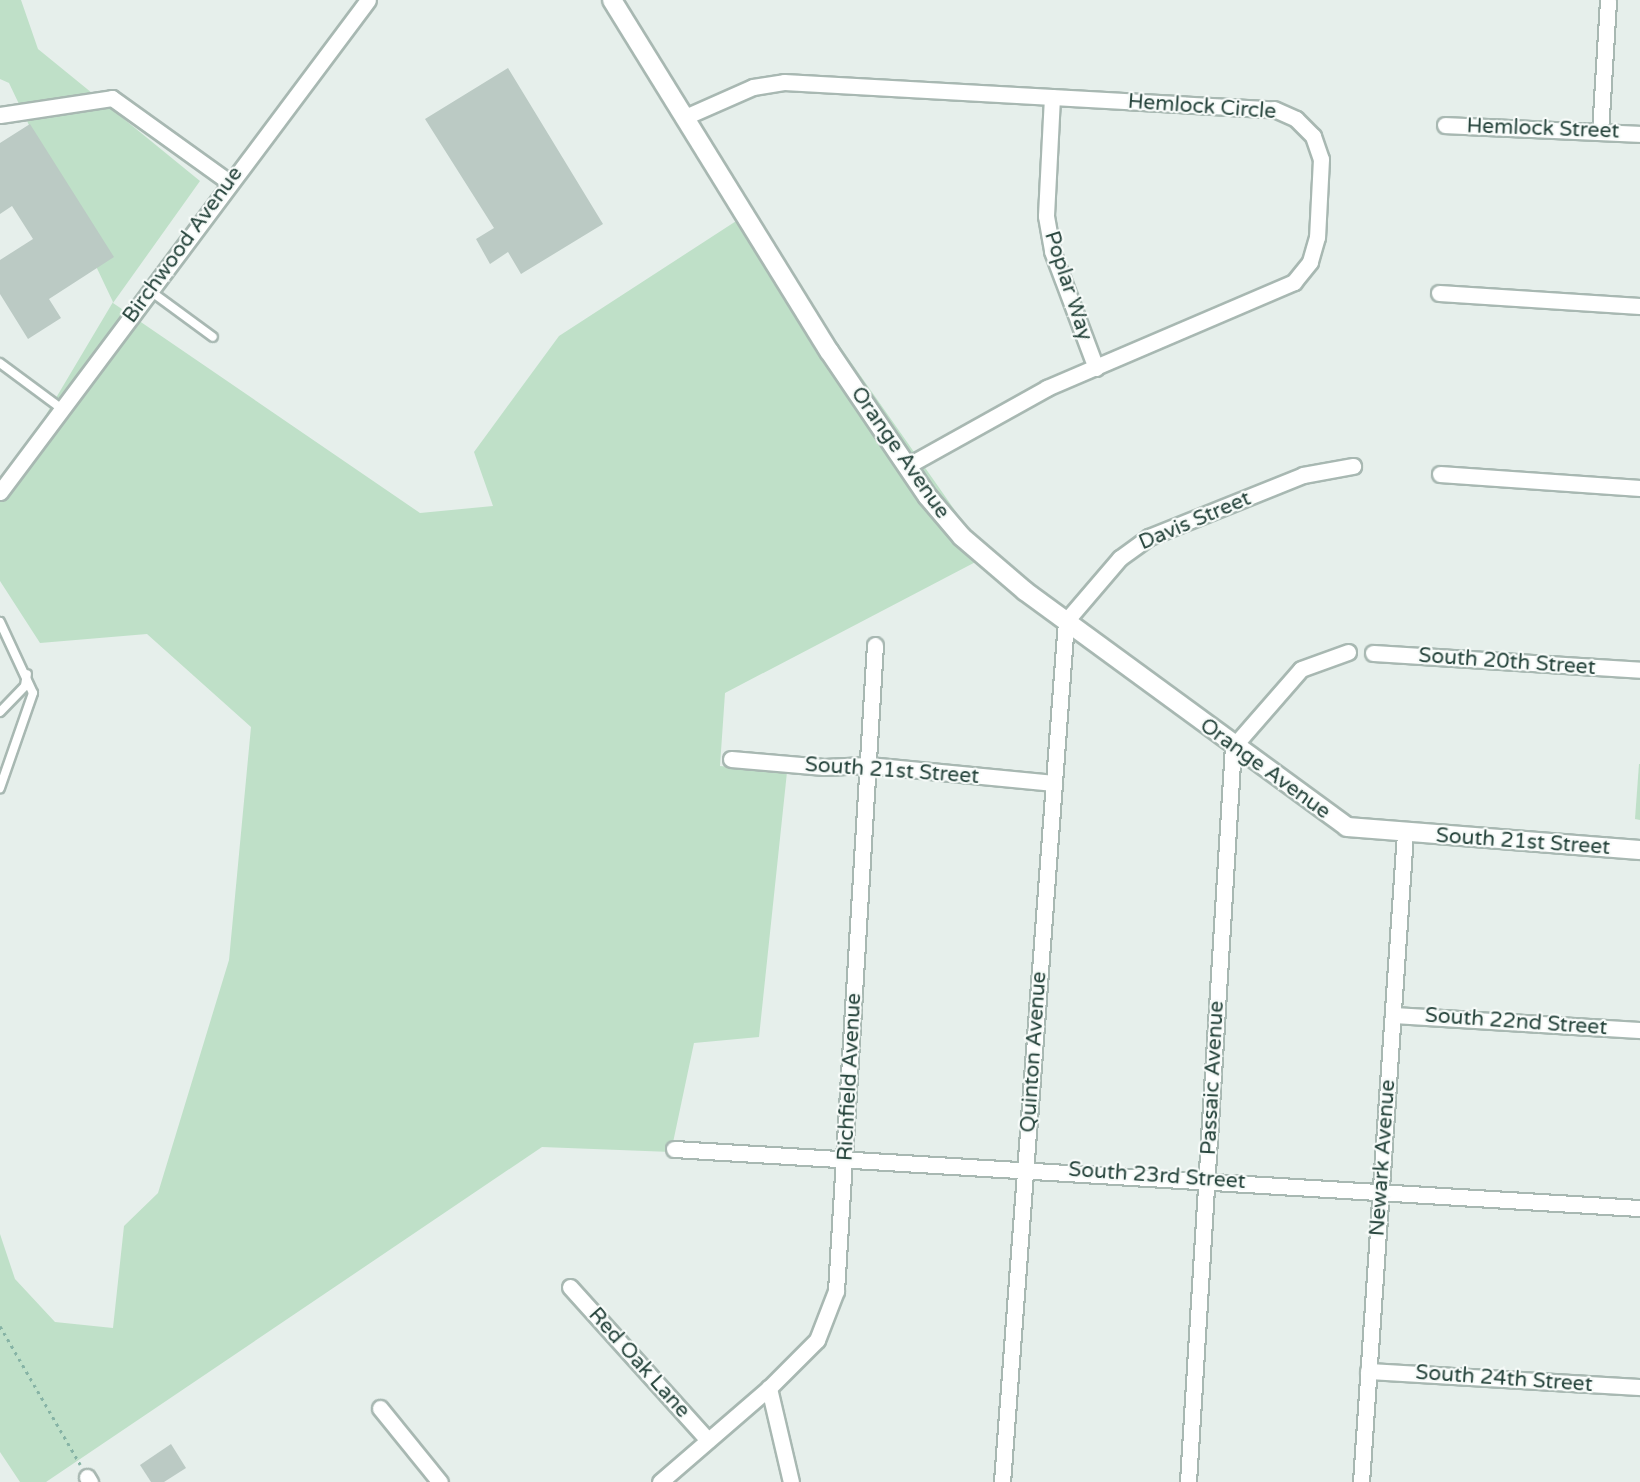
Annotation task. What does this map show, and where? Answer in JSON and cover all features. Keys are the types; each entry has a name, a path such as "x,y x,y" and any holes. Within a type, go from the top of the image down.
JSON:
{"street":[{"name":"Birchwood Avenue","path":"0,492 229,182 368,0"},
{"name":"Orange Avenue","path":"612,0 907,466 962,537 1066,621 1233,747 1340,823 1405,834"},
{"path":"1600,132 1608,0"},
{"name":"Hemlock Circle","path":"685,117 753,87 783,82 1274,109 1306,126 1321,159 1315,250 1294,282 993,414 907,466"},
{"name":"Poplar Way","path":"1052,96 1046,216 1052,251 1096,368"},
{"path":"0,116 112,98 229,182"},
{"name":"Hemlock Street","path":"1445,125 1640,134"},
{"path":"1439,293 1640,306"},
{"name":"Davis Street","path":"1066,621 1120,558 1149,537 1303,475 1353,466"},
{"path":"1440,474 1640,488"},
{"name":"Quinton Avenue","path":"1002,1482 1066,621"},
{"name":"Richfield Avenue","path":"660,1482 809,1351 833,1304 846,1156 875,645"},
{"path":"1233,747 1301,669 1348,652"},
{"name":"South 20th Street","path":"1373,653 1640,670"},
{"name":"Passaic Avenue","path":"1188,1482 1233,747"},
{"name":"South 21st Street","path":"731,759 868,765 1053,783"},
{"name":"South 21st Street","path":"1405,834 1640,850"},
{"name":"Newark Avenue","path":"1361,1482 1405,834"},
{"name":"South 22nd Street","path":"1393,1015 1640,1030"},
{"name":"South 23rd Street","path":"674,1149 846,1156 1640,1208"},
{"name":"Red Oak Lane","path":"570,1287 708,1440"},
{"name":"South 24th Street","path":"1368,1371 1640,1388"},
{"path":"769,1388 791,1482"},
{"path":"380,1408 440,1482"}],"lane":[{"path":"149,290 213,337"},
{"path":"0,363 62,409"},
{"path":"0,622 27,673 33,693 29,712 0,788"},
{"path":"0,712 25,686 27,673"}],"path":[{"path":"0,1326 89,1479"}],"green space":[{"path":"0,0 21,0 38,49 200,181 113,303 420,513 493,506 474,452 559,336 747,214 987,556 725,693 720,766 787,772 759,1037 694,1043 671,1152 542,1147 46,1482 20,1482 0,1452 0,1234 15,1279 55,1322 113,1328 124,1226 158,1193 229,960 251,727 147,634 40,643 0,581 0,492 113,302 9,83 0,79"},
{"path":"1640,764 1640,820 1635,819"}],"building":[{"path":"508,68 603,224 521,274 508,252 490,264 476,239 494,228 425,119"},
{"path":"30,124 114,257 49,299 61,318 28,339 0,294 0,260 33,239 12,206 0,214 0,143"},
{"path":"171,1444 186,1468 164,1482 151,1482 140,1465"}]}
